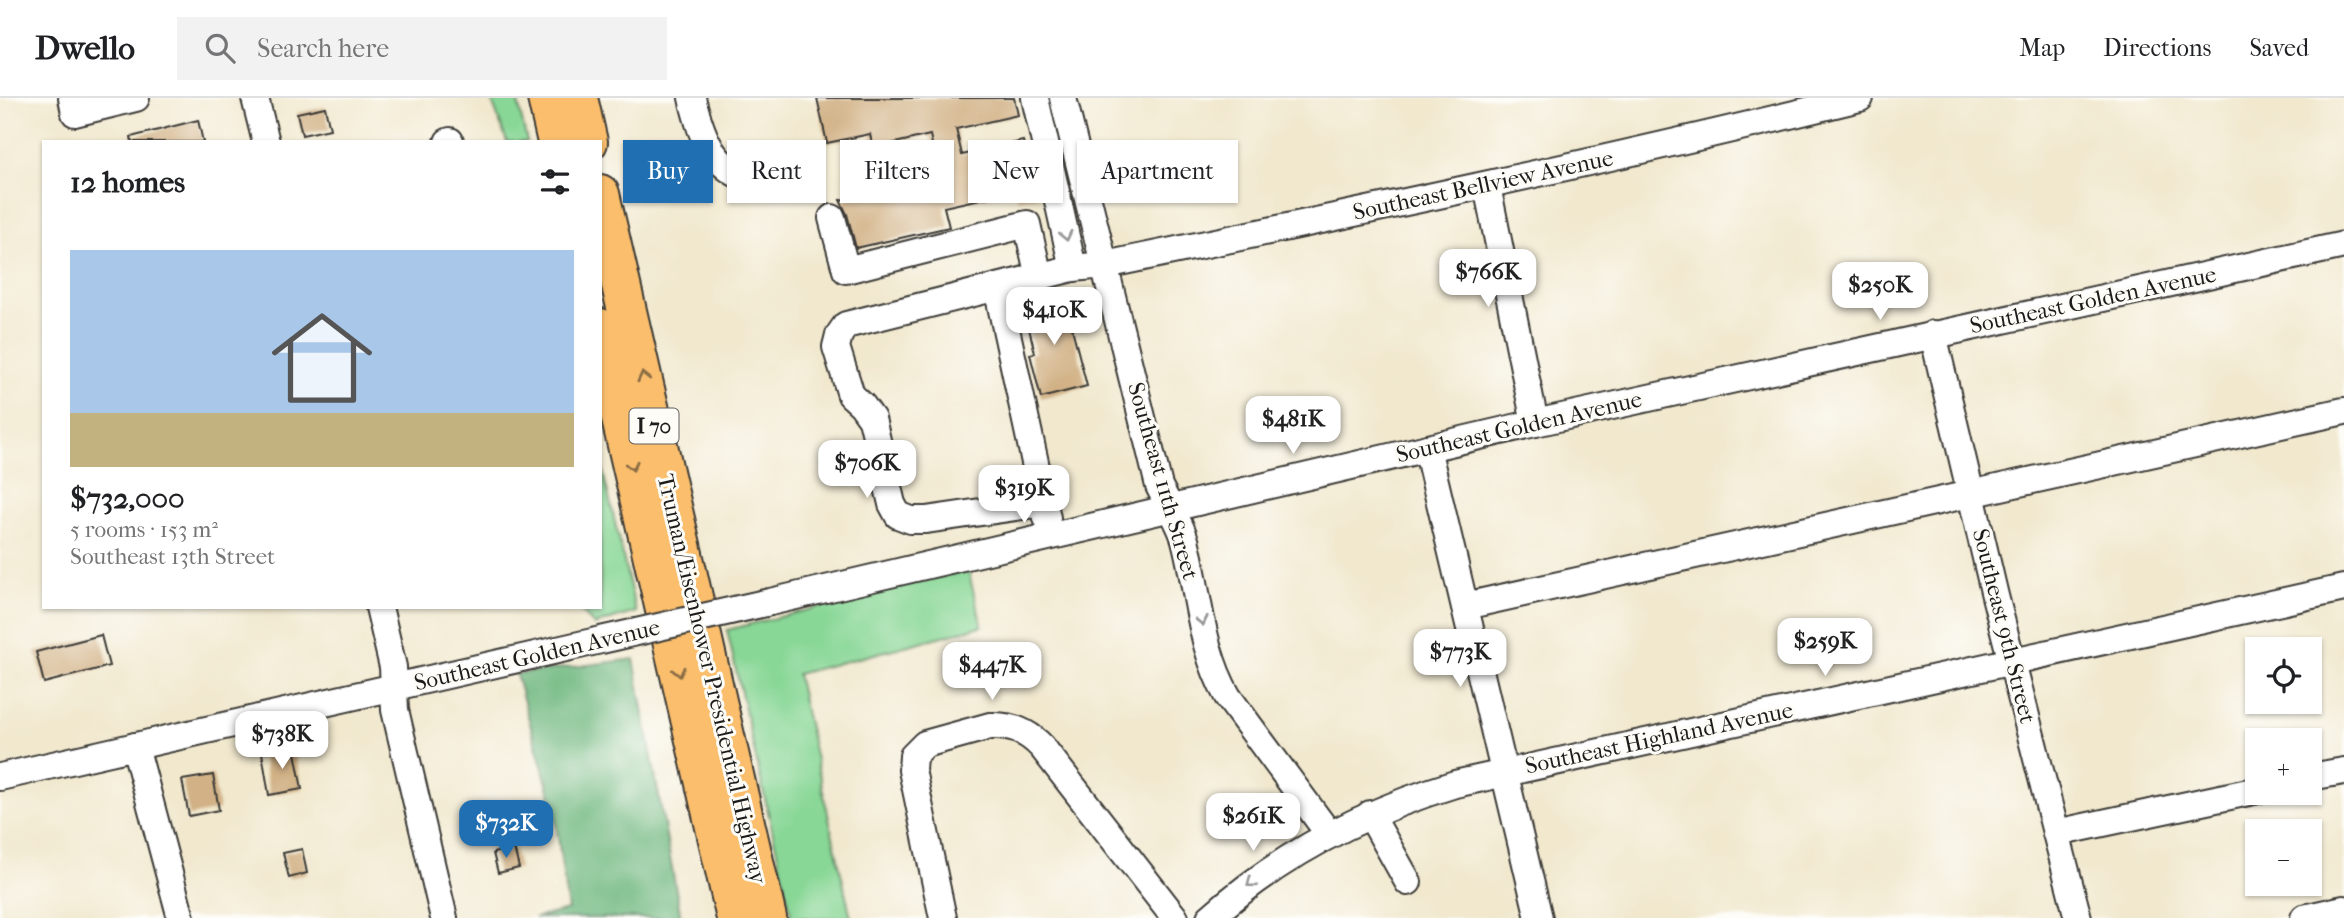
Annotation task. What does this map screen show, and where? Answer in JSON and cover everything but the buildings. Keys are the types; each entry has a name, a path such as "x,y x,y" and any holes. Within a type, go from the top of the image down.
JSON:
{"highway":[{"path":"547,98 557,140"},
{"path":"578,98 590,140"},
{"path":"588,98 591,140"},
{"name":"Truman/Eisenhower Presidential Highway","path":"602,203 767,918"},
{"name":"Truman/Eisenhower Presidential Highway","path":"602,337 734,918"}],"street":[{"path":"74,106 136,98"},
{"path":"255,98 265,140"},
{"path":"692,98 705,143 727,167"},
{"path":"1035,98 1073,268"},
{"name":"Southeast 11th Street","path":"1063,98 1159,486 1184,537 1209,655 1217,679 1329,834"},
{"name":"Southeast Bellview Avenue","path":"1043,503 926,520 911,520 898,515 892,504 872,419 851,395 836,347 839,335 846,325 1073,268 1105,265 1487,186 1860,98"},
{"path":"1487,186 1535,423"},
{"path":"832,218 846,270 1027,224 1039,277"},
{"name":"Southeast Golden Avenue","path":"0,778 771,602 1535,423 2344,245"},
{"path":"997,287 1051,537"},
{"name":"Southeast 9th Street","path":"1933,334 2012,662 2078,918"},
{"path":"1465,606 2344,411"},
{"path":"1427,448 1539,918"},
{"name":"Southeast Highland Avenue","path":"1210,918 1264,873 1329,834 1412,797 1503,772 2344,588"},
{"path":"379,609 393,667 395,710 444,918"},
{"path":"943,918 912,770 913,756 925,744 990,726 1001,726 1020,730 1042,747 1175,918"},
{"path":"135,746 181,918"},
{"path":"2322,776 2344,771"},
{"path":"2056,833 2245,793"},
{"path":"1370,814 1408,881"},
{"path":"2304,918 2344,909"}],"green space":[{"path":"491,98 517,98 527,140 506,140"},
{"path":"602,468 636,612 594,625 580,609 602,609"},
{"path":"968,570 982,626 797,674 851,918 792,918 727,630"},
{"path":"634,659 681,918 535,918 568,910 554,808 516,674"}]}
